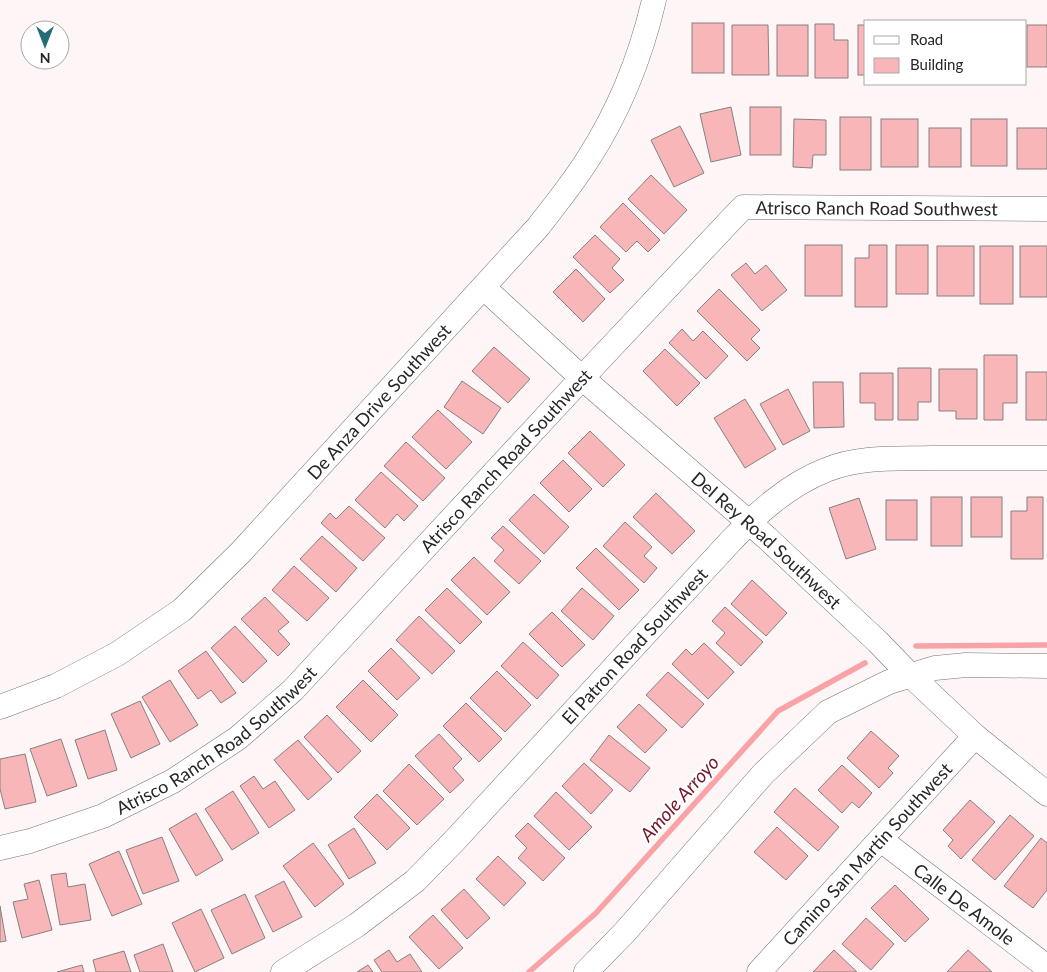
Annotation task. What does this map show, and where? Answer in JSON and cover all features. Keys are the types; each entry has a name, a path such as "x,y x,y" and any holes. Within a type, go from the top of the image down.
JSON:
{"street":[{"name":"De Anza Drive Southwest","path":"0,707 56,686 117,654 182,610 241,552 538,227 565,192 588,160 610,122 627,85 647,28 654,0"},
{"name":"Atrisco Ranch Road Southwest","path":"0,848 30,841 102,816 173,781 238,738 293,690 743,207 1047,209"},
{"name":"Del Rey Road Southwest","path":"483,287 582,378 749,522 878,642 975,736 1047,794"},
{"name":"El Patron Road Southwest","path":"283,972 357,926 415,881 463,832 749,522 803,481 827,469 852,462 886,459 1047,458"},
{"path":"586,972 625,932 762,774 828,712 908,673 966,665 1047,666"},
{"name":"Camino San Martin Southwest","path":"760,972 975,736"},
{"name":"Calle De Amole","path":"881,840 1047,969"}],"building":[{"path":"692,23 724,23 724,73 692,73"},
{"path":"815,24 834,24 834,40 848,40 848,78 815,78"},
{"path":"732,25 768,25 769,75 732,75"},
{"path":"777,25 808,25 808,76 777,76"},
{"path":"858,25 864,25 864,75 858,75"},
{"path":"1027,25 1047,25 1047,67 1027,67"},
{"path":"731,107 741,155 711,162 700,114"},
{"path":"750,107 781,107 781,155 750,155"},
{"path":"840,117 871,117 871,170 840,170"},
{"path":"794,119 826,120 826,155 813,155 812,168 793,167"},
{"path":"881,119 918,119 918,167 881,167"},
{"path":"971,119 1007,119 1007,166 971,166"},
{"path":"680,126 704,173 674,187 651,140"},
{"path":"929,128 961,128 961,167 929,167"},
{"path":"1017,128 1047,128 1047,169 1017,169"},
{"path":"651,175 687,210 664,234 628,199"},
{"path":"623,203 660,240 648,252 637,241 626,252 600,227"},
{"path":"595,235 620,259 612,268 624,280 610,293 573,257"},
{"path":"805,245 842,245 842,296 805,296"},
{"path":"869,245 887,245 887,307 855,307 855,258 869,258"},
{"path":"896,245 928,245 928,294 896,294"},
{"path":"937,246 974,246 974,296 937,296"},
{"path":"980,246 1013,246 1013,304 980,304"},
{"path":"1020,246 1047,246 1047,297 1020,297"},
{"path":"746,263 755,274 766,265 787,290 762,311 731,275"},
{"path":"576,269 605,299 583,322 553,292"},
{"path":"719,289 760,330 751,339 760,348 747,361 697,311"},
{"path":"682,329 693,341 703,331 728,356 706,379 669,343"},
{"path":"494,347 530,379 508,403 472,371"},
{"path":"665,349 700,383 677,406 643,371"},
{"path":"984,355 1017,355 1017,403 1003,403 1003,420 984,420"},
{"path":"898,368 931,368 931,402 918,402 918,420 898,420"},
{"path":"939,369 977,369 977,419 956,419 956,411 939,411"},
{"path":"1026,372 1047,372 1047,420 1026,420"},
{"path":"860,373 893,373 893,420 875,420 875,403 860,403"},
{"path":"462,381 501,408 483,434 444,407"},
{"path":"813,382 843,382 844,427 814,428"},
{"path":"788,389 810,431 783,445 760,404"},
{"path":"745,399 776,449 745,468 714,418"},
{"path":"438,410 472,442 446,469 412,437"},
{"path":"590,431 625,465 603,487 568,453"},
{"path":"406,442 445,478 423,501 384,466"},
{"path":"563,460 592,489 569,512 540,483"},
{"path":"381,472 418,506 404,521 397,514 385,528 355,500"},
{"path":"656,493 695,531 672,554 633,517"},
{"path":"534,494 569,527 544,554 509,520"},
{"path":"931,497 962,497 962,546 931,546"},
{"path":"971,497 1002,497 1002,537 971,537"},
{"path":"1027,497 1043,497 1043,559 1011,559 1011,511 1027,511"},
{"path":"859,498 876,549 846,559 829,508"},
{"path":"886,500 917,500 917,540 886,540"},
{"path":"349,506 385,538 363,561 321,523 330,513 336,519"},
{"path":"625,522 652,547 644,556 657,568 644,583 603,546"},
{"path":"503,526 541,561 519,584 494,561 504,550 491,538"},
{"path":"322,536 357,568 336,592 300,559"},
{"path":"596,548 639,590 619,610 576,568"},
{"path":"474,557 510,592 487,615 451,580"},
{"path":"294,566 329,598 307,621 272,590"},
{"path":"752,580 787,613 766,636 731,604"},
{"path":"447,588 482,622 460,644 425,610"},
{"path":"582,588 614,616 593,640 561,611"},
{"path":"265,597 289,622 278,631 290,644 278,656 241,619"},
{"path":"725,607 763,642 741,666 716,643 725,633 712,621"},
{"path":"552,612 585,645 562,667 529,634"},
{"path":"419,616 455,651 432,674 396,640"},
{"path":"235,626 267,661 243,683 211,648"},
{"path":"523,642 559,675 537,699 501,666"},
{"path":"704,643 734,672 708,699 672,664 686,649 692,655"},
{"path":"391,648 420,678 397,700 368,671"},
{"path":"206,651 236,693 221,703 211,690 198,699 178,671"},
{"path":"497,671 531,705 505,732 470,698"},
{"path":"668,672 704,704 682,728 646,695"},
{"path":"170,680 198,725 170,742 142,697"},
{"path":"363,680 398,715 371,742 336,707"},
{"path":"140,701 160,744 131,758 111,714"},
{"path":"466,703 502,739 479,762 443,726"},
{"path":"639,704 667,730 645,753 617,727"},
{"path":"327,715 361,751 338,773 304,737"},
{"path":"105,730 117,770 88,779 75,740"},
{"path":"871,731 899,756 888,768 893,773 879,788 847,758"},
{"path":"439,734 462,759 453,768 464,780 450,793 415,756"},
{"path":"609,735 650,768 630,792 590,760"},
{"path":"61,739 77,786 47,796 30,749"},
{"path":"298,740 332,779 308,800 274,760"},
{"path":"25,754 36,802 5,809 0,789 0,759"},
{"path":"584,763 613,790 591,814 562,786"},
{"path":"409,764 444,799 417,825 383,791"},
{"path":"842,765 872,793 859,808 852,802 842,813 818,790"},
{"path":"254,776 263,789 275,781 295,810 269,828 240,786"},
{"path":"795,788 839,827 818,851 774,812"},
{"path":"233,791 259,833 232,850 205,809"},
{"path":"556,792 592,827 569,850 534,816"},
{"path":"377,794 410,828 387,850 354,817"},
{"path":"970,800 995,822 961,859 948,846 953,840 943,830"},
{"path":"196,813 223,860 196,876 169,829"},
{"path":"1010,815 1034,836 995,880 972,860"},
{"path":"528,823 565,858 543,881 518,858 527,848 515,836"},
{"path":"777,827 808,856 786,880 754,852"},
{"path":"354,828 376,863 349,879 328,845"},
{"path":"162,837 179,881 143,894 126,850"},
{"path":"1041,838 1047,843 1047,890 1033,908 1004,886"},
{"path":"313,843 344,884 315,907 283,866"},
{"path":"119,851 142,904 112,916 89,864"},
{"path":"498,856 526,883 504,906 476,879"},
{"path":"66,873 68,887 85,884 91,920 60,925 51,875"},
{"path":"39,880 52,930 22,938 13,902 28,899 24,884"},
{"path":"284,881 302,917 273,932 255,896"},
{"path":"895,885 929,919 905,942 871,908"},
{"path":"464,889 490,918 467,939 441,910"},
{"path":"245,894 265,938 232,954 211,910"},
{"path":"0,906 6,941 0,942"},
{"path":"201,909 224,958 195,972 172,923"},
{"path":"433,915 463,948 439,969 409,937"},
{"path":"866,918 894,944 871,970 842,944"},
{"path":"163,944 173,972 140,972 134,955"},
{"path":"389,950 397,962 410,954 422,972 382,972 374,960"},
{"path":"834,950 857,972 813,972"},
{"path":"968,950 992,972 947,972"},
{"path":"124,951 131,972 96,972 93,960"},
{"path":"82,965 84,972 57,972"},
{"path":"368,965 373,972 357,972"}],"waterway":[{"name":"Amole Arroyo","path":"916,646 1047,645"},
{"name":"Amole Arroyo","path":"529,972 596,913 778,711 865,663"}]}
